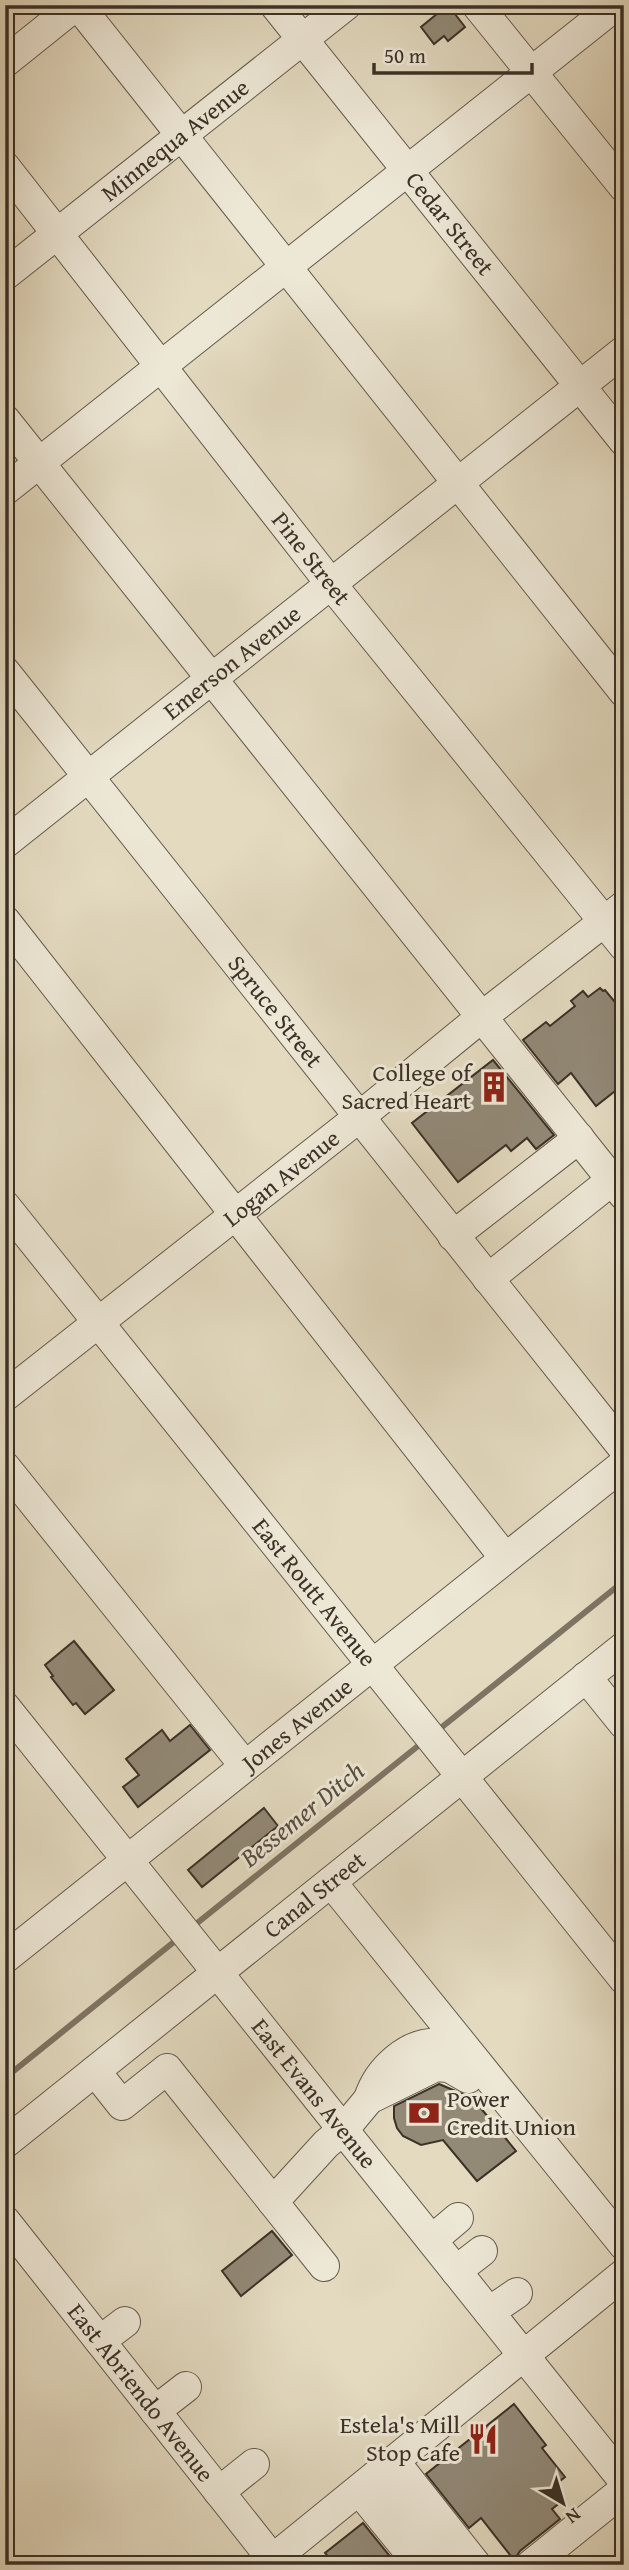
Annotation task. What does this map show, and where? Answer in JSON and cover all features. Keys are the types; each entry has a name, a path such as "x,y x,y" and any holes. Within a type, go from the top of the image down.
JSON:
{"street":[{"path":"5,62 77,5 624,692"},
{"name":"Cedar Street","path":"275,5 624,441"},
{"name":"Minnequa Avenue","path":"5,275 346,5"},
{"path":"477,5 624,187"},
{"path":"5,490 616,5"},
{"name":"Pine Street","path":"5,167 331,584 614,914 624,946"},
{"name":"Emerson Avenue","path":"5,843 624,351"},
{"path":"5,420 618,1187 488,1279"},
{"name":"Spruce Street","path":"5,672 488,1279 621,1467"},
{"name":"Logan Avenue","path":"5,1396 614,914"},
{"path":"5,921 505,1558"},
{"path":"453,1236 579,1138"},
{"name":"East Routt Avenue","path":"5,1206 624,1979"},
{"path":"5,1466 244,1766"},
{"name":"Jones Avenue","path":"5,1958 621,1467"},
{"name":"Canal Street","path":"5,2143 624,1647"},
{"path":"586,1677 624,1724"},
{"name":"East Evans Avenue","path":"5,1707 344,2129 419,2235 456,2270 624,2481"},
{"path":"331,1882 617,2237"},
{"path":"273,2202 326,2144 344,2129 369,2099 436,2066 449,2067 461,2069 593,2233 617,2237"},
{"path":"95,2071 122,2105 167,2069 324,2266"},
{"path":"419,2235 458,2218"},
{"name":"East Abriendo Avenue","path":"7,2228 100,2341 272,2563"},
{"path":"456,2270 482,2251"},
{"path":"272,2563 624,2274"},
{"path":"489,2312 517,2293"},
{"path":"100,2341 125,2322"},
{"path":"155,2411 186,2388"},
{"path":"219,2492 254,2464"},
{"path":"370,2481 406,2565"},
{"path":"370,2481 420,2565"},
{"path":"370,2481 434,2565"},
{"path":"370,2481 442,2556 447,2565"},
{"path":"370,2481 476,2565"},
{"path":"531,2565 624,2490"}],"building":[{"path":"448,5 465,27 448,41 444,36 434,44 421,27"},
{"path":"600,988 605,990 624,1013 624,1084 596,1106 571,1073 558,1084 523,1040 546,1022 550,1026 575,1006 571,1001 583,991 588,997"},
{"name":"College of Sacred Heart","path":"493,1060 554,1135 536,1149 527,1138 511,1151 506,1145 458,1182 412,1123"},
{"path":"74,1641 114,1690 85,1714 76,1703 73,1705 45,1665"},
{"path":"190,1725 210,1750 138,1807 123,1787 139,1775 126,1759 162,1730 170,1741"},
{"path":"264,1808 278,1826 202,1887 188,1870"},
{"path":"439,2084 470,2095 516,2151 477,2181 443,2140 421,2145 403,2136 397,2128 394,2106"},
{"path":"272,2231 292,2255 241,2296 222,2271"},
{"path":"514,2404 546,2445 542,2448 565,2477 555,2485 565,2499 552,2509 560,2519 520,2551 514,2560 481,2518 469,2528 426,2474"},
{"path":"363,2523 397,2565 335,2565 325,2553"}],"waterway":[{"name":"Bessemer Ditch","path":"437,1731 624,1581"},
{"name":"Bessemer Ditch","path":"191,1928 423,1742"},
{"name":"Bessemer Ditch","path":"5,2078 180,1937"}],"place":[{"name":"College of Sacred Heart","path":"494,1087"},
{"name":"Power Credit Union","path":"424,2113"},
{"name":"Estela's Mill Stop Cafe","path":"483,2439"}]}
